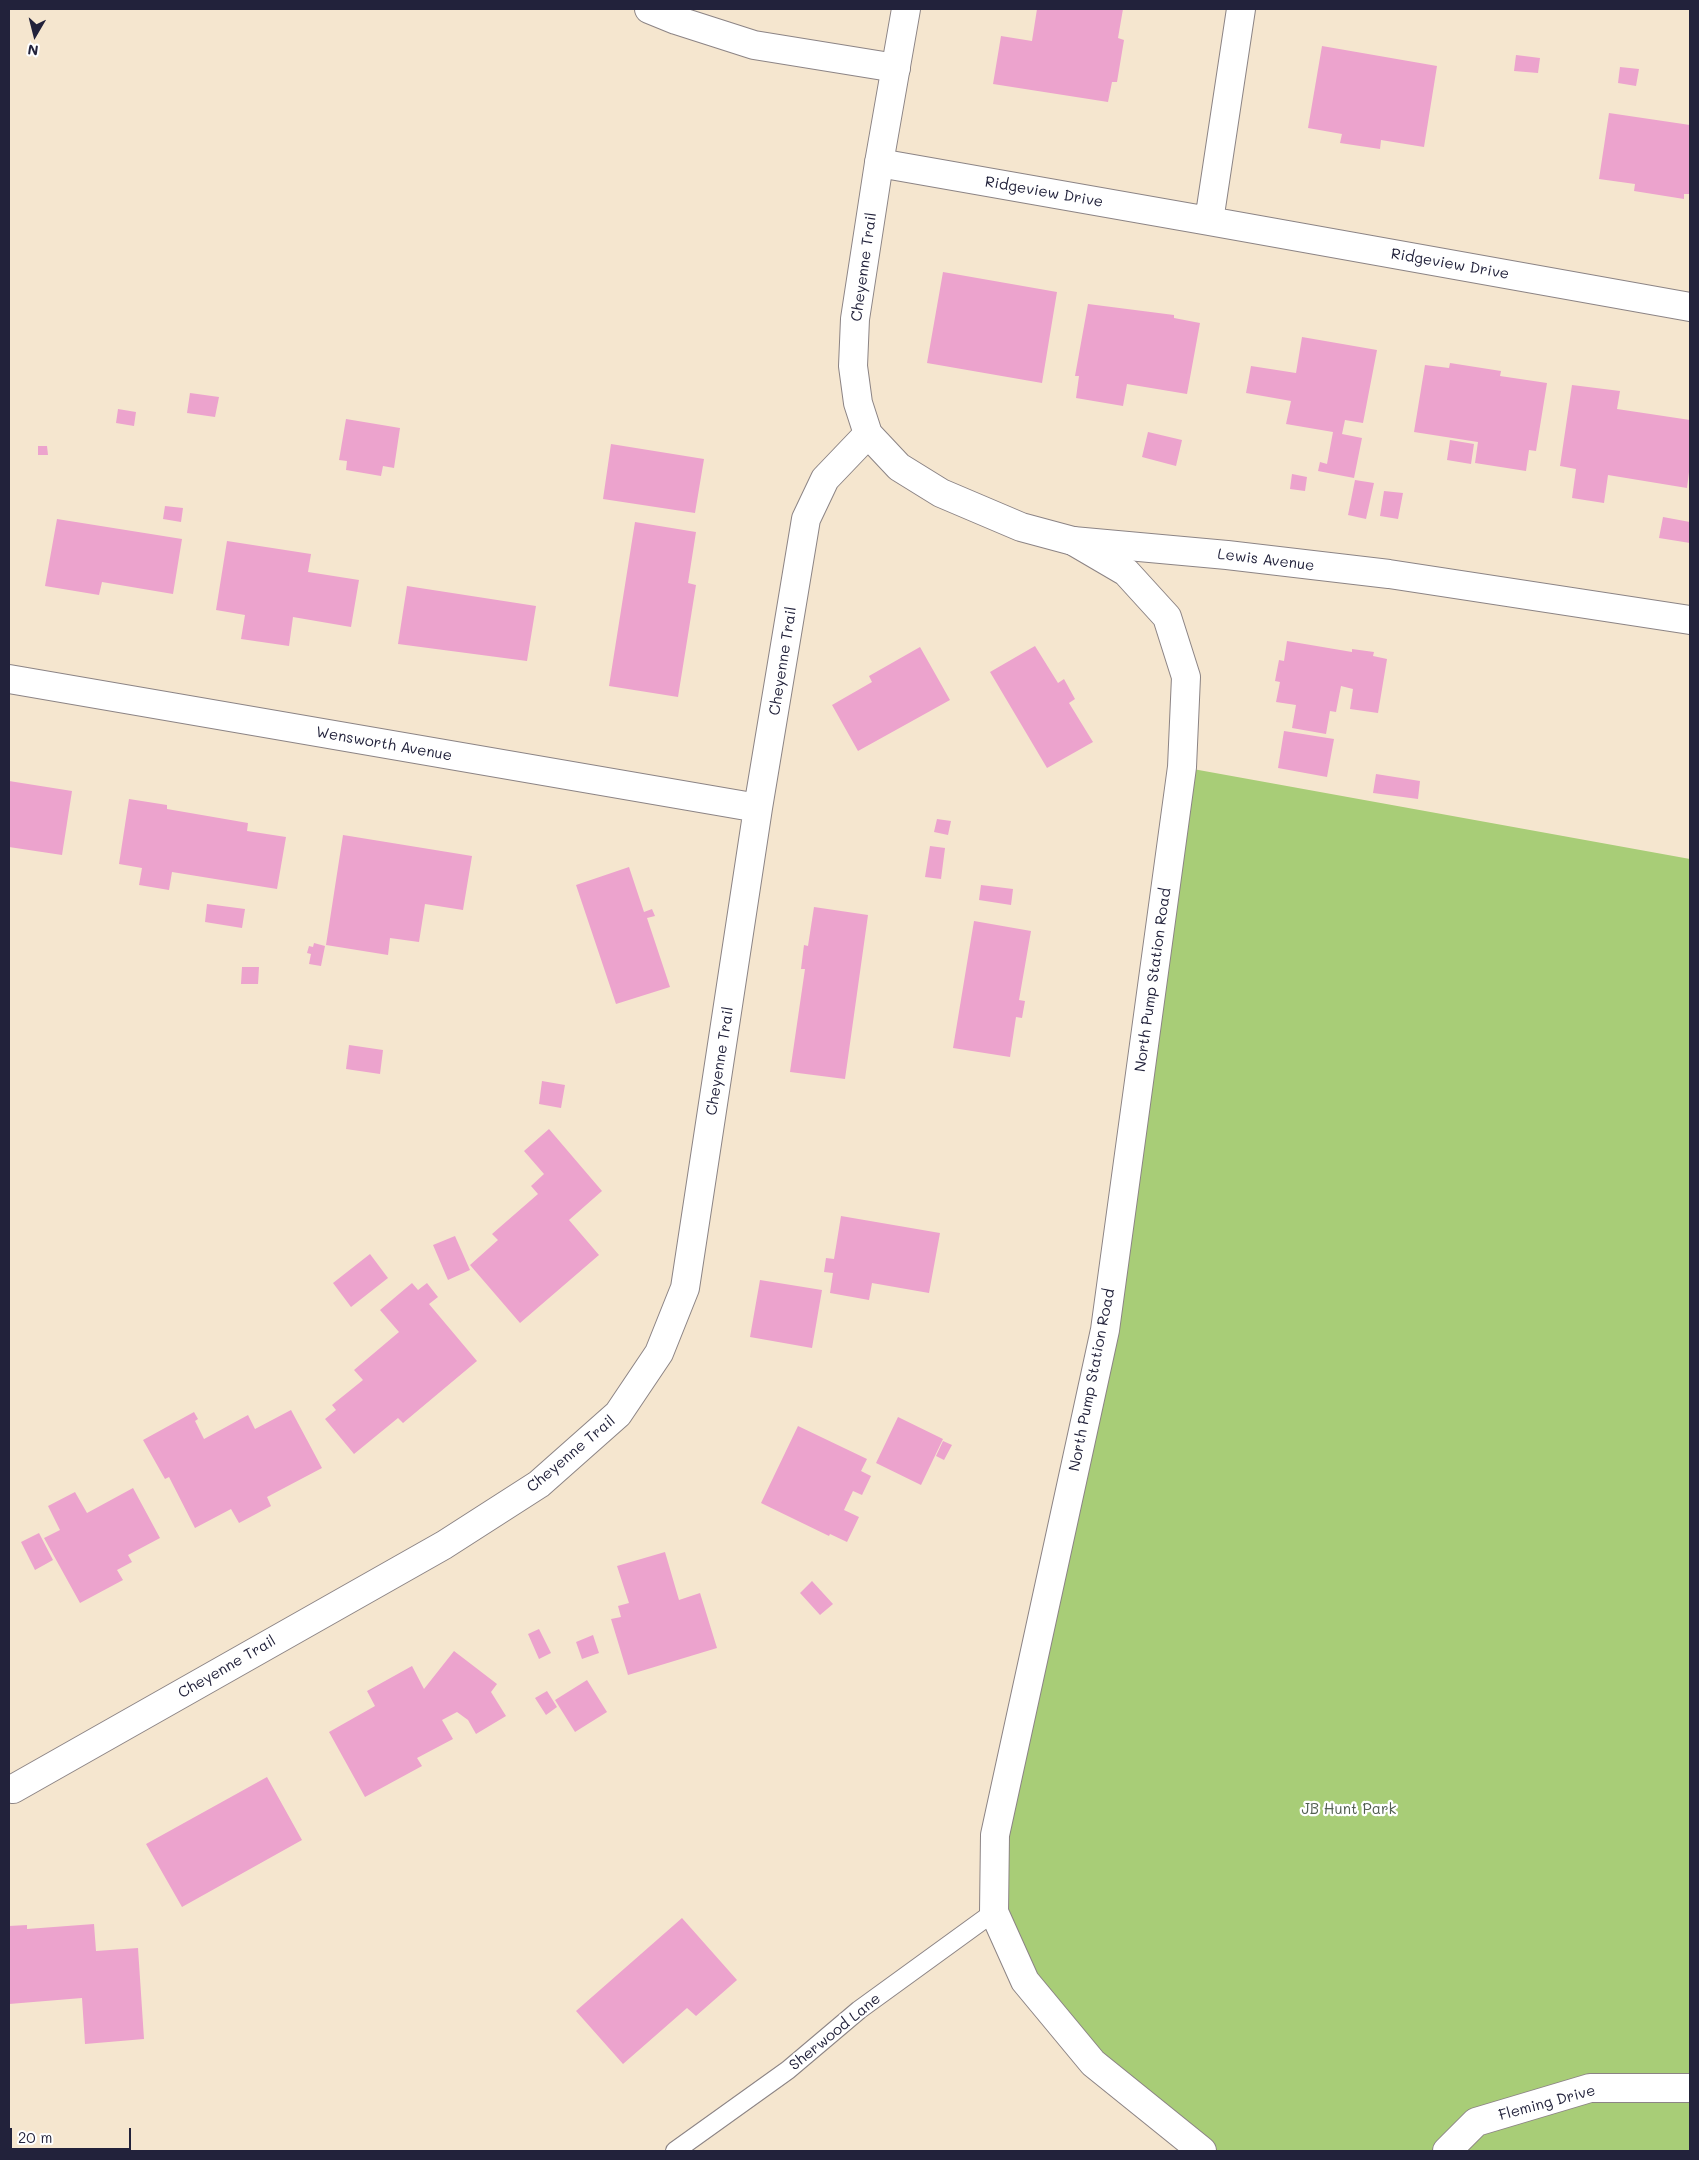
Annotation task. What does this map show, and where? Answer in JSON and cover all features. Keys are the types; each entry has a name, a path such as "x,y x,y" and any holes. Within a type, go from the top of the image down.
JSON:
{"street":[{"path":"649,9 676,20 754,45 896,68"},
{"name":"Cheyenne Trail","path":"12,1789 444,1545 539,1484 618,1414 659,1353 685,1288 758,808 806,519 825,479 868,434 858,402 853,366 856,319 878,163 906,9"},
{"path":"1209,221 1241,9"},
{"name":"Ridgeview Drive","path":"878,163 1690,307"},
{"name":"Lewis Avenue","path":"868,434 899,467 940,493 1021,527 1073,541 1227,555 1388,574 1690,620"},
{"name":"North Pump Station Road","path":"1073,541 1126,572 1167,617 1186,677 1184,743 1105,1330 996,1835 994,1912 1025,1981 1093,2063 1202,2151"},
{"name":"Wensworth Avenue","path":"9,679 758,808"},
{"name":"Fleming Drive","path":"1446,2151 1476,2122 1590,2088 1690,2088"}],"lane":[{"name":"Sherwood Lane","path":"675,2151 788,2070 858,2010 994,1912"}],"green space":[{"name":"JB Hunt Park","path":"1182,767 1690,859 1690,2151 1202,2151 1093,2063 994,1912 1105,1330"}],"building":[{"path":"1037,9 1123,9 1118,38 1124,40 1117,82 1112,82 1108,102 993,84 1001,36 1032,41"},
{"path":"1322,46 1437,66 1424,147 1381,140 1380,149 1340,143 1342,134 1308,128"},
{"path":"1516,55 1540,58 1538,73 1514,71"},
{"path":"1620,67 1639,69 1636,86 1618,83"},
{"path":"1609,113 1690,125 1690,194 1684,194 1684,199 1634,191 1635,184 1599,179"},
{"path":"943,272 1057,292 1042,383 927,363"},
{"path":"1088,304 1174,315 1174,318 1200,323 1187,394 1127,384 1123,406 1076,398 1079,376 1075,376"},
{"path":"1302,337 1377,350 1363,423 1345,420 1342,434 1362,438 1354,478 1318,471 1320,462 1327,464 1333,432 1286,424 1291,401 1246,393 1251,366 1296,373"},
{"path":"1450,363 1501,371 1500,376 1547,383 1536,451 1529,450 1526,471 1475,463 1478,442 1414,432 1425,365 1449,368"},
{"path":"1572,385 1620,391 1617,409 1690,420 1690,464 1687,488 1608,475 1604,503 1572,498 1576,469 1560,466"},
{"path":"190,393 219,397 215,417 187,413"},
{"path":"118,409 136,412 134,426 116,423"},
{"path":"346,419 400,428 394,468 383,466 381,476 346,470 347,461 339,460"},
{"path":"1148,432 1182,440 1176,466 1142,457"},
{"path":"1450,440 1474,444 1471,464 1447,460"},
{"path":"611,444 704,459 695,513 603,499"},
{"path":"38,446 47,446 48,455 38,455"},
{"path":"1292,474 1307,477 1305,491 1290,489"},
{"path":"1355,480 1374,483 1366,519 1348,515"},
{"path":"1384,491 1403,493 1398,519 1380,516"},
{"path":"165,506 183,508 181,522 163,519"},
{"path":"1663,517 1690,522 1690,543 1659,538"},
{"path":"57,519 182,539 173,594 102,582 99,595 45,586"},
{"path":"635,522 696,532 688,583 696,585 678,697 609,686"},
{"path":"227,541 311,554 308,572 359,580 351,627 293,617 289,646 241,639 245,615 216,610"},
{"path":"407,586 536,606 527,661 398,644"},
{"path":"1287,641 1352,652 1352,649 1374,652 1373,656 1387,659 1378,713 1350,709 1353,689 1341,686 1336,712 1330,711 1326,734 1292,728 1296,705 1276,702 1280,682 1275,681 1279,660 1284,661"},
{"path":"1035,646 1058,683 1064,679 1075,699 1069,703 1093,742 1047,768 990,672"},
{"path":"920,647 950,700 858,751 832,705 872,682 869,676"},
{"path":"1284,731 1334,739 1327,777 1278,768"},
{"path":"1376,774 1420,781 1418,799 1373,793"},
{"path":"9,781 72,791 62,855 9,847"},
{"path":"129,799 167,805 167,809 248,823 247,831 286,837 277,889 172,872 169,890 139,885 142,868 119,864"},
{"path":"937,819 951,821 948,835 934,832"},
{"path":"343,835 472,856 463,910 425,904 419,942 390,938 388,955 326,945"},
{"path":"930,846 945,848 941,879 925,877"},
{"path":"629,867 644,912 652,909 655,916 647,918 670,987 616,1004 576,885"},
{"path":"981,885 1013,889 1011,905 979,900"},
{"path":"207,904 245,909 242,928 205,922"},
{"path":"814,907 868,915 845,1079 790,1072 805,969 801,969 804,945 808,946"},
{"path":"974,921 1031,931 1019,1000 1025,1001 1022,1018 1016,1017 1010,1057 953,1048"},
{"path":"314,943 325,946 321,966 309,964 311,954 307,953 309,946 313,947"},
{"path":"242,967 259,967 258,984 241,984"},
{"path":"349,1045 383,1050 380,1074 346,1069"},
{"path":"542,1081 565,1085 561,1108 539,1104"},
{"path":"549,1129 602,1191 569,1220 599,1255 520,1323 470,1265 498,1240 492,1234 538,1194 531,1186 544,1174 524,1151"},
{"path":"841,1216 940,1233 929,1293 872,1283 869,1300 830,1293 833,1273 824,1272 826,1258 834,1259"},
{"path":"455,1236 470,1270 448,1280 433,1245"},
{"path":"370,1254 388,1278 351,1307 333,1283"},
{"path":"760,1280 822,1290 812,1348 750,1337"},
{"path":"412,1283 418,1290 427,1283 438,1297 429,1304 477,1361 403,1423 398,1418 354,1454 325,1419 336,1410 332,1405 363,1380 354,1370 399,1332 380,1310"},
{"path":"291,1410 322,1468 267,1497 271,1506 239,1523 231,1509 195,1528 169,1477 165,1479 143,1440 194,1412 198,1419 195,1421 204,1439 248,1415 255,1429"},
{"path":"898,1417 943,1439 921,1485 876,1463"},
{"path":"798,1426 867,1459 861,1471 871,1476 862,1495 853,1491 844,1510 859,1517 847,1542 830,1534 829,1536 761,1503"},
{"path":"943,1441 952,1445 944,1460 936,1456"},
{"path":"133,1488 160,1538 128,1555 132,1562 117,1570 123,1580 80,1603 44,1538 60,1530 48,1506 75,1492 87,1513"},
{"path":"39,1533 53,1560 35,1570 21,1542"},
{"path":"665,1552 679,1600 700,1593 717,1648 628,1675 611,1619 621,1617 618,1606 629,1603 617,1566"},
{"path":"812,1581 833,1604 820,1615 800,1593"},
{"path":"539,1629 551,1653 539,1659 528,1634"},
{"path":"593,1635 599,1653 582,1659 576,1642"},
{"path":"454,1651 497,1684 491,1692 506,1716 476,1734 468,1720 457,1712 442,1720 453,1739 417,1758 422,1766 365,1797 329,1732 375,1706 367,1691 412,1666 424,1689"},
{"path":"587,1680 607,1712 575,1732 555,1700"},
{"path":"547,1691 557,1707 546,1715 535,1698"},
{"path":"267,1777 302,1840 182,1907 146,1844"},
{"path":"682,1918 737,1980 696,2016 687,2008 623,2064 576,2011"},
{"path":"94,1924 96,1951 138,1948 144,2039 85,2044 82,1998 9,2004 9,1926 27,1925 27,1929"}]}
